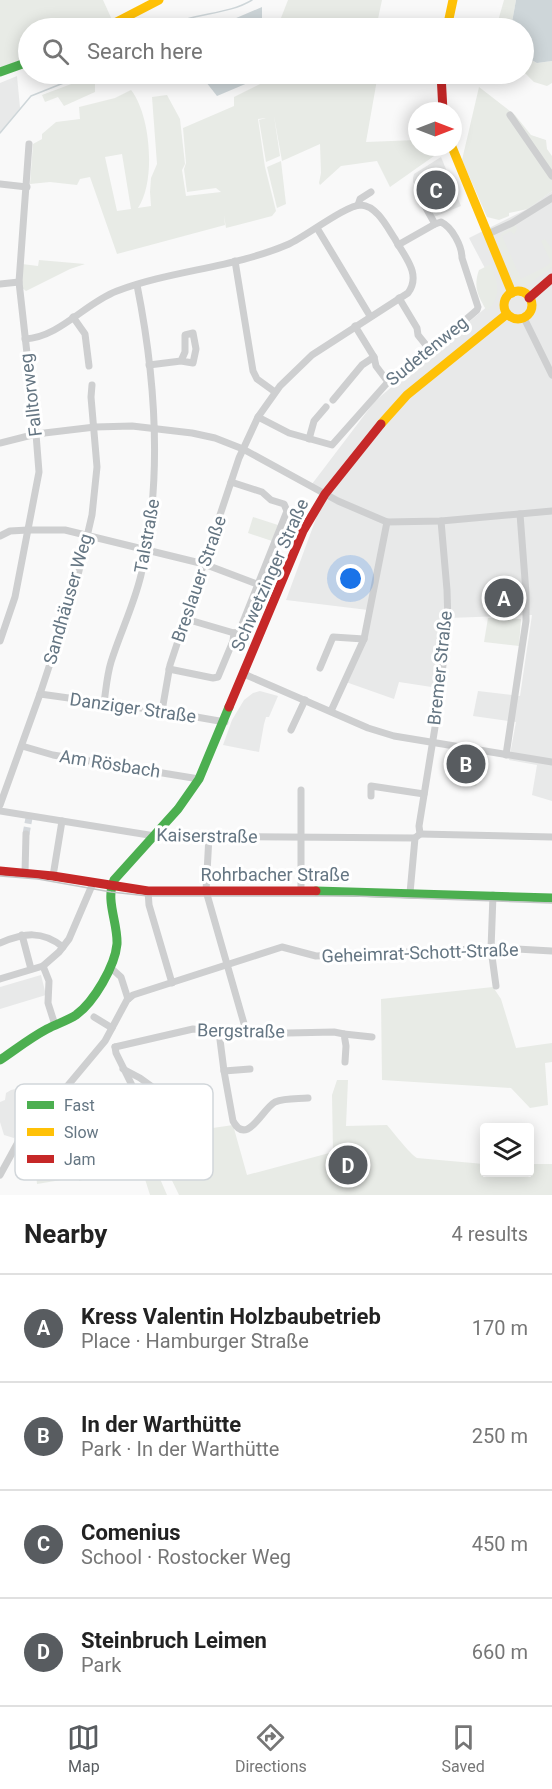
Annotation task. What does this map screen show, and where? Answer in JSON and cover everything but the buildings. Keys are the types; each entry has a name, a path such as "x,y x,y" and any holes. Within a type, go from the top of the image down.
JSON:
{"main road":[{"path":"124,18 159,0"},
{"path":"449,18 453,0"},
{"path":"0,72 18,66"},
{"path":"442,84 443,102"},
{"path":"457,156 512,293"},
{"path":"529,298 552,278"},
{"path":"512,293 523,293 529,298 531,308 524,318 515,319 507,314 504,303 512,293"},
{"name":"Schwetzinger Straße","path":"111,887 120,872 178,809 199,779 225,722 303,531 326,494 366,440 406,395 507,314"},
{"name":"Rohrbacher Straße","path":"0,871 53,876 111,887 148,891 410,892 552,898"},
{"path":"0,1060 81,1011 111,968 118,944 111,907 111,887"}],"street":[{"path":"510,115 552,176"},
{"name":"Falltorweg","path":"0,641 15,597 39,472 19,282 29,144"},
{"path":"0,184 27,187"},
{"path":"358,205 360,199 371,192"},
{"path":"488,234 512,224 552,198"},
{"path":"398,245 435,224 421,199"},
{"path":"25,339 44,335 116,291 281,247 358,205 367,206 375,212 410,265 413,276 410,289 399,298 417,328 418,335 430,350"},
{"name":"Sudetenweg","path":"258,417 284,431 333,444 388,382 430,350 478,308 462,258 462,250 446,224 442,222 435,224"},
{"path":"317,228 370,316"},
{"path":"234,261 253,371 257,379 274,392"},
{"path":"0,284 19,282"},
{"name":"Talstraße","path":"104,703 109,671 139,582 155,485 150,365 137,285"},
{"name":"Breslauer Straße","path":"162,711 169,669 231,482 258,417 274,392 312,355 399,298"},
{"path":"73,317 86,334 89,366"},
{"path":"524,318 552,375"},
{"path":"355,326 374,357 376,366 388,382"},
{"path":"333,400 362,365 374,357"},
{"path":"150,365 181,361"},
{"name":"Sandhäuser Weg","path":"0,805 75,588 87,535 96,488 97,467 92,385"},
{"path":"309,439 314,421 326,407"},
{"path":"0,443 36,434 95,427 154,428 215,438 243,449 326,494 387,522 441,521 552,511"},
{"path":"186,619 234,633 239,632 287,511 287,507 262,492 231,482"},
{"path":"506,754 526,621 520,514"},
{"name":"Bremer Straße","path":"410,892 448,623 441,521"},
{"path":"331,711 364,639 387,522"},
{"path":"0,536 10,531 65,530 204,564 257,584"},
{"path":"169,669 217,678 233,641 234,633"},
{"path":"320,668 333,636 364,639"},
{"path":"244,674 394,736 552,762"},
{"name":"Danziger Straße","path":"40,694 225,722"},
{"path":"291,730 304,700"},
{"name":"Am Rösbach","path":"22,746 53,755 199,779"},
{"path":"371,796 371,786 424,794"},
{"path":"301,790 301,891"},
{"name":"Kaiserstraße","path":"0,811 155,836 552,837"},
{"path":"53,876 62,820"},
{"path":"26,834 26,873"},
{"path":"209,837 206,891 247,1034"},
{"path":"0,978 43,966 63,948 93,884"},
{"path":"148,891 172,983"},
{"path":"493,895 491,949 496,986"},
{"path":"0,943 22,935 50,937 63,948"},
{"path":"22,935 32,969"},
{"name":"Geheimrat-Schott-Straße","path":"128,999 133,995 282,946 316,956 491,949 552,951"},
{"path":"43,966 49,981 48,1003 55,1025"},
{"path":"69,1084 107,1038 128,999 121,977 111,968"},
{"path":"94,1017 112,1028"},
{"name":"Bergstraße","path":"115,1047 193,1029 247,1034 312,1031 372,1037"},
{"path":"219,1032 233,1120 242,1129 252,1127 277,1101 308,1098"},
{"path":"344,1034 345,1062"},
{"path":"107,1038 115,1047 131,1084"},
{"path":"123,1069 148,1084"},
{"path":"224,1071 250,1069"},
{"path":"0,1175 15,1148"}],"shaded area":[{"path":"0,0 103,0 111,18 18,18 18,61 0,68"},
{"path":"288,0 382,0 378,18 281,18"},
{"path":"504,0 516,0 513,18 499,18"},
{"path":"516,0 552,0 552,61 534,61 534,18 513,18"},
{"path":"262,7 262,18 236,18"},
{"path":"534,61 552,61 552,83 547,86 534,82"},
{"path":"17,76 20,108 0,133 0,83"},
{"path":"71,84 95,84 95,92 64,106 58,97 45,102 42,95"},
{"path":"208,84 245,84 217,96"},
{"path":"260,84 376,84 366,142 408,140 408,156 434,156 390,187 377,161 341,166 320,185 320,144 282,161 274,116 280,156 266,162 259,120 266,118 258,119 265,167 276,211 272,216 226,228 224,215 225,225 117,254 90,177 80,179 77,185 50,182 30,184 33,144 42,139 42,134 56,122 80,119 79,107 115,98 131,90 143,115 149,149 147,182 138,208 151,206 151,178 157,164 152,97 167,95 180,119 185,164 182,170 186,196 221,192 216,188 187,192 183,128 234,106 234,97","holes":["122,154 131,209 117,211 105,157"]},
{"path":"479,87 515,115 531,135 546,140 547,149 552,156 552,191 528,209 509,213 509,216 499,220 487,217 462,160"},
{"path":"441,157 461,206 434,217 413,182 413,178 414,174"},
{"path":"281,161 286,204 277,208 267,167"},
{"path":"552,191 552,801 532,795 537,765 509,760 516,722 473,716 478,691 520,696 532,615 449,618 438,688 399,682 394,699 343,681 362,636 368,610 286,600 325,494 312,484 375,401 489,305 497,291 469,238 527,209"},
{"path":"516,225 514,235 511,231 502,236 521,279 551,262 541,241 545,239 552,249 552,267 524,287 514,282 497,244 502,233"},
{"path":"39,260 85,264 26,291 21,287 22,264 38,266"},
{"path":"491,264 497,283 497,294 487,311 479,296 476,281 479,270"},
{"path":"253,517 278,525 272,541 248,533"},
{"path":"488,618 521,619 519,646 484,642"},
{"path":"260,691 278,696 269,717 266,717 259,752 223,745 232,720 244,700"},
{"path":"459,752 475,755 473,774 469,775 470,779 478,777 476,786 455,783"},
{"path":"41,975 46,995 0,1009 0,987"},
{"path":"493,987 501,999 516,1048 552,1043 552,1062 545,1063 548,1105 530,1108 511,1088 382,1080 381,999"},
{"path":"337,1080 348,1080 346,1126 387,1125 417,1158 480,1164 480,1177 534,1177 534,1164 552,1164 552,1195 179,1195 172,1180 213,1180 213,1128 233,1125 247,1175 333,1152 332,1095"},
{"path":"15,1089 14,1138 4,1135 0,1122 0,1102 5,1100 6,1093"},
{"path":"37,1180 61,1180 37,1184"},
{"path":"145,1180 161,1180 167,1195 150,1195"}],"waterway":[{"path":"190,18 231,9 252,0"},
{"path":"0,133 31,96 61,84"}],"tunnel":[{"path":"26,834 29,818"}],"tram line":[{"path":"0,876 38,879 148,896 353,896 552,903"}],"traffic: fast":[{"path":"0,72 18,66"},
{"path":"0,1060 50,1027 76,1015 96,993 108,973 117,944 111,904 114,880 178,809 199,779 229,707"},
{"path":"316,891 552,898"}],"traffic: slow":[{"path":"124,18 159,0"},
{"path":"449,18 453,0"},
{"path":"456,156 512,293"},
{"path":"518,291 528,295 532,305 528,315 518,319 508,315 504,305 508,295 518,291"},
{"path":"381,424 407,395 507,314"}],"traffic: jam":[{"path":"442,84 443,102"},
{"path":"529,298 552,278"},
{"path":"229,707 303,531 325,494 381,424"},
{"path":"0,871 53,876 148,891 316,891"}],"place":[{"name":"Comenius","path":"436,190"},
{"name":"Kress Valentin Holzbaubetrieb","path":"504,598"},
{"name":"In der Warthütte","path":"466,764"},
{"name":"Steinbruch Leimen","path":"348,1165"}]}
